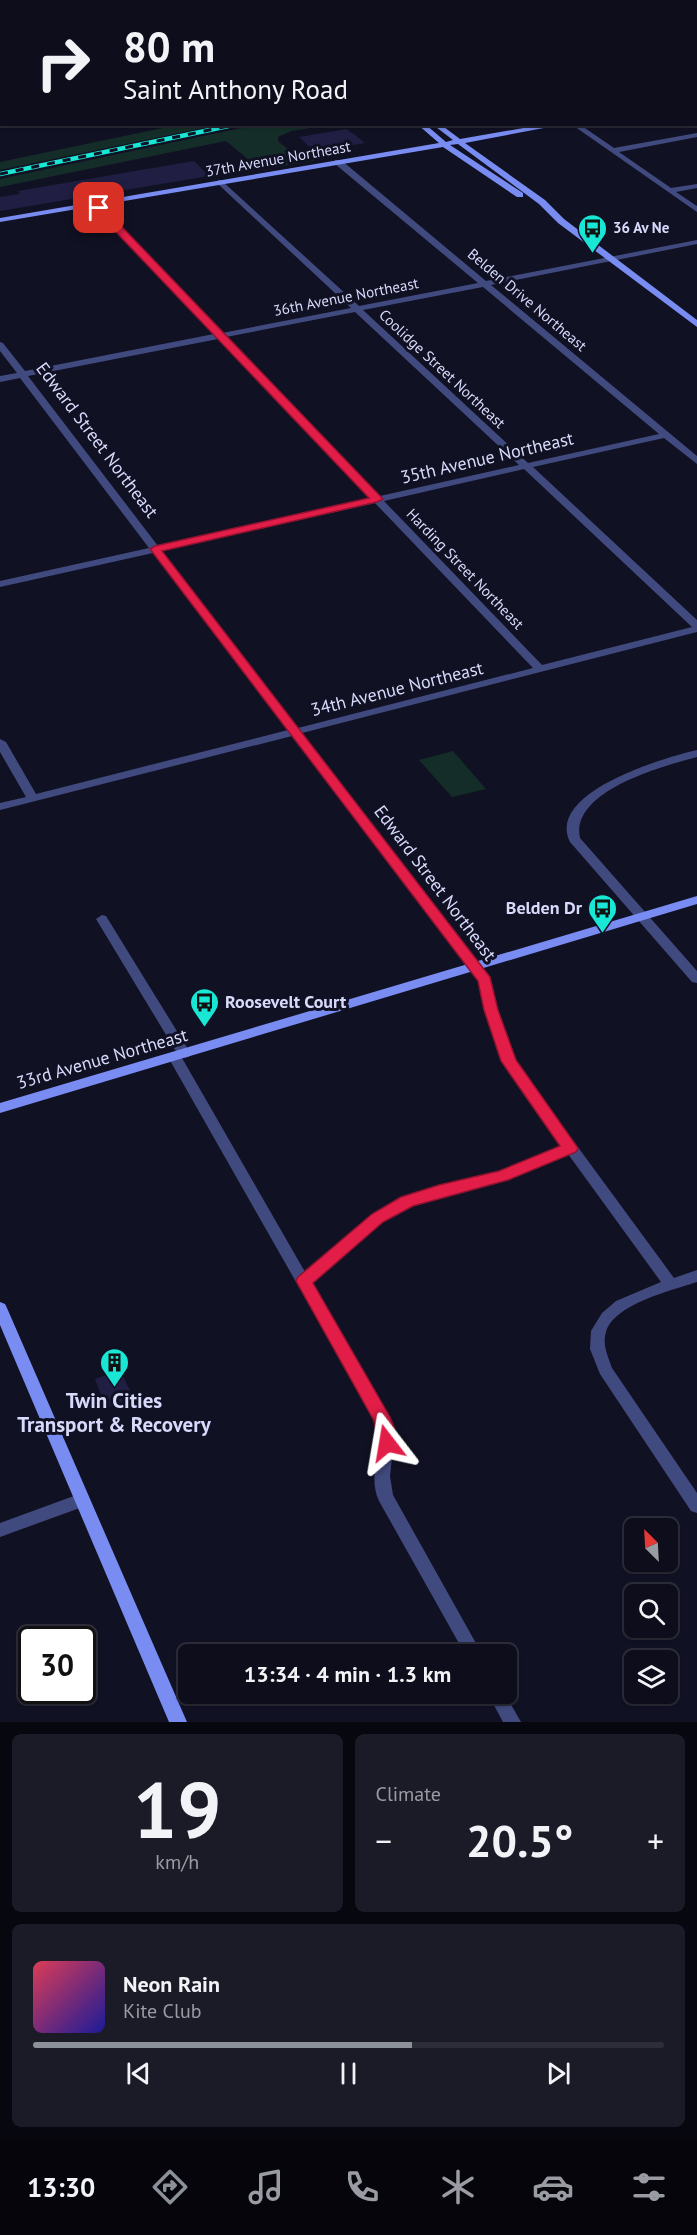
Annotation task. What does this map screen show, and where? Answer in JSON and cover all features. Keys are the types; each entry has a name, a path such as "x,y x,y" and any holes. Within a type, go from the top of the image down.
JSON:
{"street":[{"path":"423,126 561,221 697,324"},
{"path":"439,126 533,196 561,221"},
{"path":"441,126 460,133 497,136"},
{"name":"37th Avenue Northeast","path":"0,220 550,126"},
{"path":"577,126 697,210"},
{"path":"612,151 697,135"},
{"name":"Belden Drive Northeast","path":"338,162 697,461"},
{"name":"Coolidge Street Northeast","path":"221,182 697,627"},
{"path":"670,191 697,186"},
{"name":"Harding Street Northeast","path":"94,204 540,669"},
{"name":"36th Avenue Northeast","path":"0,379 697,242"},
{"name":"Edward Street Northeast","path":"0,345 475,966 485,981 491,1010 508,1061 670,1286"},
{"name":"35th Avenue Northeast","path":"0,584 665,435"},
{"name":"34th Avenue Northeast","path":"0,807 697,627"},
{"path":"0,742 33,799"},
{"path":"697,753 628,773 611,783 583,807 575,816 571,827 574,838 697,979"},
{"name":"33rd Avenue Northeast","path":"0,1108 697,900"},
{"path":"102,919 387,1430 382,1476 385,1496 468,1644"},
{"path":"304,1281 378,1218 407,1202 439,1191 502,1176 570,1148"},
{"path":"697,1276 612,1310 601,1323 596,1339 597,1355 697,1506"},
{"path":"0,1308 178,1722"},
{"path":"0,1530 82,1500"},
{"path":"502,1704 512,1722"}],"green space":[{"path":"172,126 213,126 0,170 0,162"},
{"path":"250,126 324,126 291,131 278,137 278,141 295,155 324,159 261,170 226,141 0,187 0,179"},
{"path":"453,751 486,789 452,797 419,760"}],"building":[{"path":"347,129 365,143 315,152 299,137"},
{"path":"194,161 209,176 0,211 0,197 20,194 18,191"},
{"name":"Twin Cities Transport & Recovery","path":"120,1370 134,1399 106,1408 95,1379"}],"railway":[{"path":"0,174 228,126"}],"place":[{"name":"36 Av Ne","path":"592,254"},
{"name":"Belden Dr","path":"603,934"},
{"name":"Roosevelt Court","path":"204,1028"},
{"name":"Twin Cities Transport & Recovery","path":"114,1388"}],"route":[{"path":"99,208 377,499 155,549 485,981 491,1010 508,1061 570,1148 534,1165 502,1176 439,1191 407,1202 378,1218 304,1281 381,1417 387,1430 387,1443"}]}
